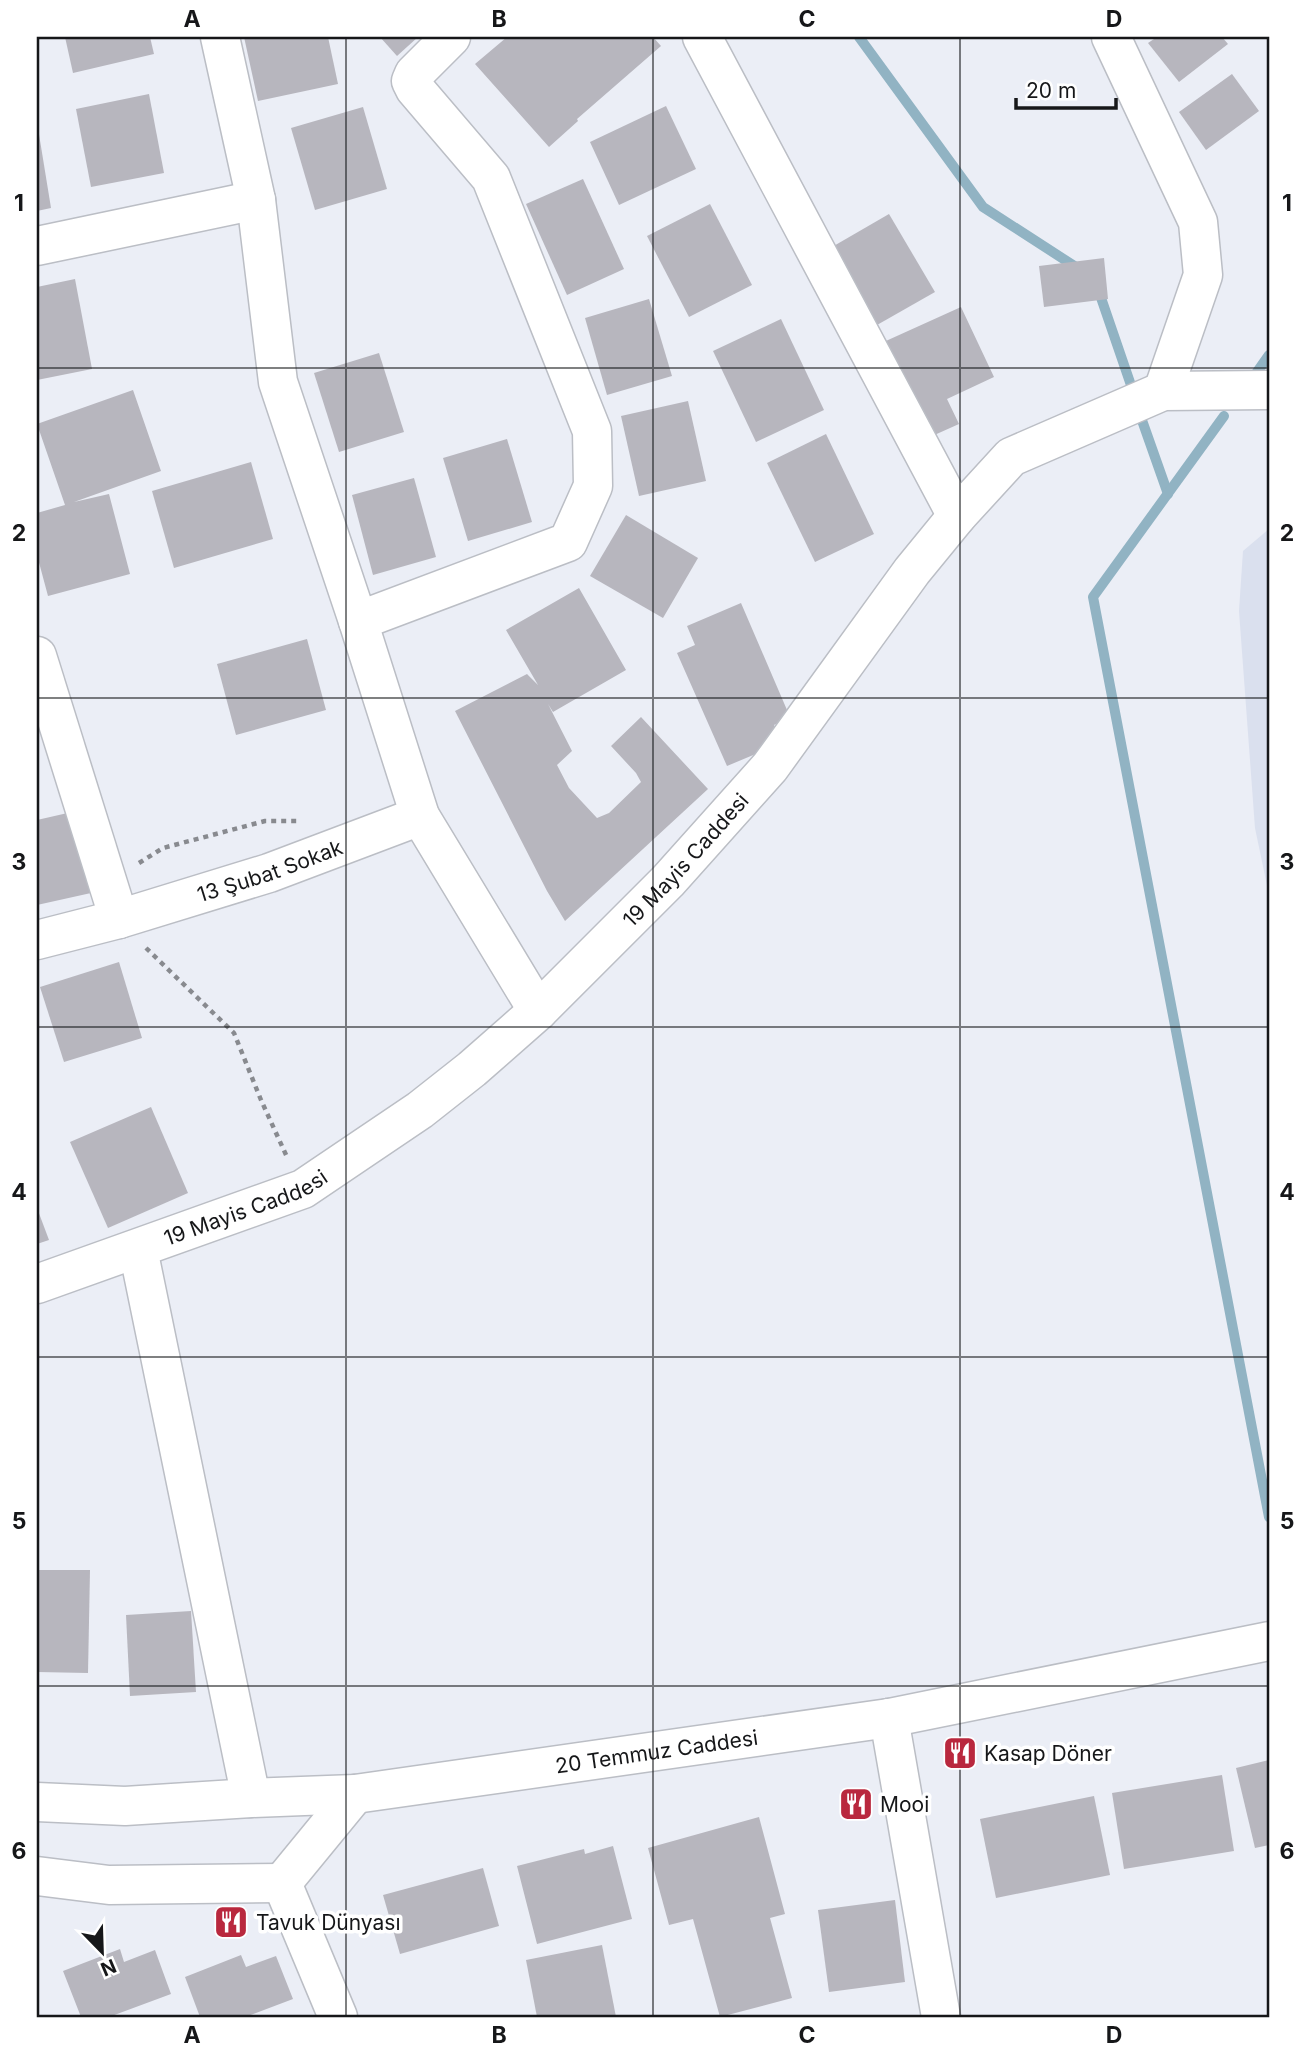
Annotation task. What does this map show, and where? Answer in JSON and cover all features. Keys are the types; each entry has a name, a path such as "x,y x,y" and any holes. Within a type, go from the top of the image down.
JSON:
{"street":[{"path":"220,37 256,200 278,382 420,816 538,1011"},
{"path":"358,621 568,542 593,486 592,431 491,178 411,81 414,74 451,37"},
{"path":"702,37 957,516"},
{"path":"1111,37 1198,222 1203,275 1163,391"},
{"path":"37,246 256,200"},
{"name":"19 Mayis Caddesi","path":"37,1284 303,1189 420,1110 472,1069 538,1011 668,881 770,766 912,571 1011,457 1163,391 1269,390"},
{"path":"37,656 119,919"},
{"name":"13 Şubat Sokak","path":"37,940 119,919 269,873 420,816"},
{"path":"138,1249 251,1798"},
{"name":"20 Temmuz Caddesi","path":"37,1802 125,1806 355,1794 889,1718 1269,1641"},
{"path":"889,1718 941,2017"},
{"path":"37,1876 109,1885 282,1883 355,1794"},
{"path":"282,1883 338,2017"}],"path":[{"path":"108,882 163,848 265,821 312,822 344,845"},
{"path":"119,919 150,953 202,999 234,1033 261,1100 303,1189"}],"shaded area":[{"path":"1269,529 1269,895 1255,828 1239,611 1243,551"}],"building":[{"path":"65,37 150,37 154,54 73,73"},
{"path":"244,37 328,37 338,84 258,101"},
{"path":"380,37 418,37 397,56"},
{"path":"507,37 653,37 661,46 549,147 475,64"},
{"path":"1157,37 1222,37 1228,44 1179,82 1148,43"},
{"path":"1232,74 1259,111 1206,150 1179,112"},
{"path":"149,94 164,173 91,187 76,109"},
{"path":"666,106 696,169 619,205 590,142"},
{"path":"363,107 387,189 315,210 291,128"},
{"path":"37,122 51,208 37,211"},
{"path":"583,179 624,269 567,295 526,204"},
{"path":"710,204 752,285 689,317 647,236"},
{"path":"889,214 935,292 877,325 832,247"},
{"path":"1104,258 1108,299 1044,307 1039,266"},
{"path":"75,279 92,369 37,380 37,287"},
{"path":"649,299 672,376 607,395 585,318"},
{"path":"961,307 994,377 947,399 959,424 921,441 877,345"},
{"path":"781,319 824,410 756,442 713,351"},
{"path":"379,353 404,432 339,452 314,373"},
{"path":"133,390 161,471 74,502 109,494 130,574 48,596 37,555 37,513 65,505 37,424"},
{"path":"688,401 706,481 639,496 621,416"},
{"path":"826,434 874,534 815,562 767,463"},
{"path":"507,439 532,522 468,541 443,458"},
{"path":"251,462 273,539 174,568 152,491"},
{"path":"414,478 436,557 373,575 352,495"},
{"path":"626,515 698,558 663,618 590,576"},
{"path":"579,588 626,670 553,712 548,704 572,751 557,765 569,788 597,818 609,813 641,782 611,746 641,717 708,789 565,921 455,711 527,674 538,685 506,630"},
{"path":"741,603 790,717 774,725 782,743 727,766 677,653 695,645 687,626"},
{"path":"307,639 326,710 236,735 217,664"},
{"path":"72,812 91,893 37,905 37,820"},
{"path":"119,962 142,1038 64,1062 40,987"},
{"path":"151,1107 188,1193 108,1228 70,1142"},
{"path":"37,1208 49,1240 37,1244"},
{"path":"37,1570 90,1570 88,1673 37,1672"},
{"path":"191,1611 196,1692 130,1696 126,1615"},
{"path":"1269,1760 1269,1845 1255,1848 1236,1768"},
{"path":"1222,1775 1234,1851 1124,1869 1112,1793"},
{"path":"1094,1796 1110,1875 996,1898 980,1819"},
{"path":"759,1817 785,1914 770,1918 792,1998 720,2017 693,1919 669,1925 648,1848"},
{"path":"613,1846 632,1919 537,1944 517,1866 584,1849 585,1854"},
{"path":"483,1868 499,1926 400,1954 383,1895"},
{"path":"895,1900 905,1982 829,1992 818,1910"},
{"path":"602,1945 616,2017 537,2017 526,1960"},
{"path":"120,1949 124,1962 155,1950 171,1994 109,2017 81,2017 63,1971"},
{"path":"241,1955 246,1967 276,1956 293,1999 245,2017 200,2017 185,1977"}],"waterway":[{"path":"859,37 983,207 1079,269"},
{"path":"1098,289 1134,394"},
{"path":"1257,372 1269,355"},
{"path":"1138,409 1168,494"},
{"path":"1224,416 1093,597 1269,1517"}],"place":[{"name":"Kasap Döner","path":"960,1753"},
{"name":"Mooi","path":"856,1804"},
{"name":"Tavuk Dünyası","path":"231,1922"}]}
